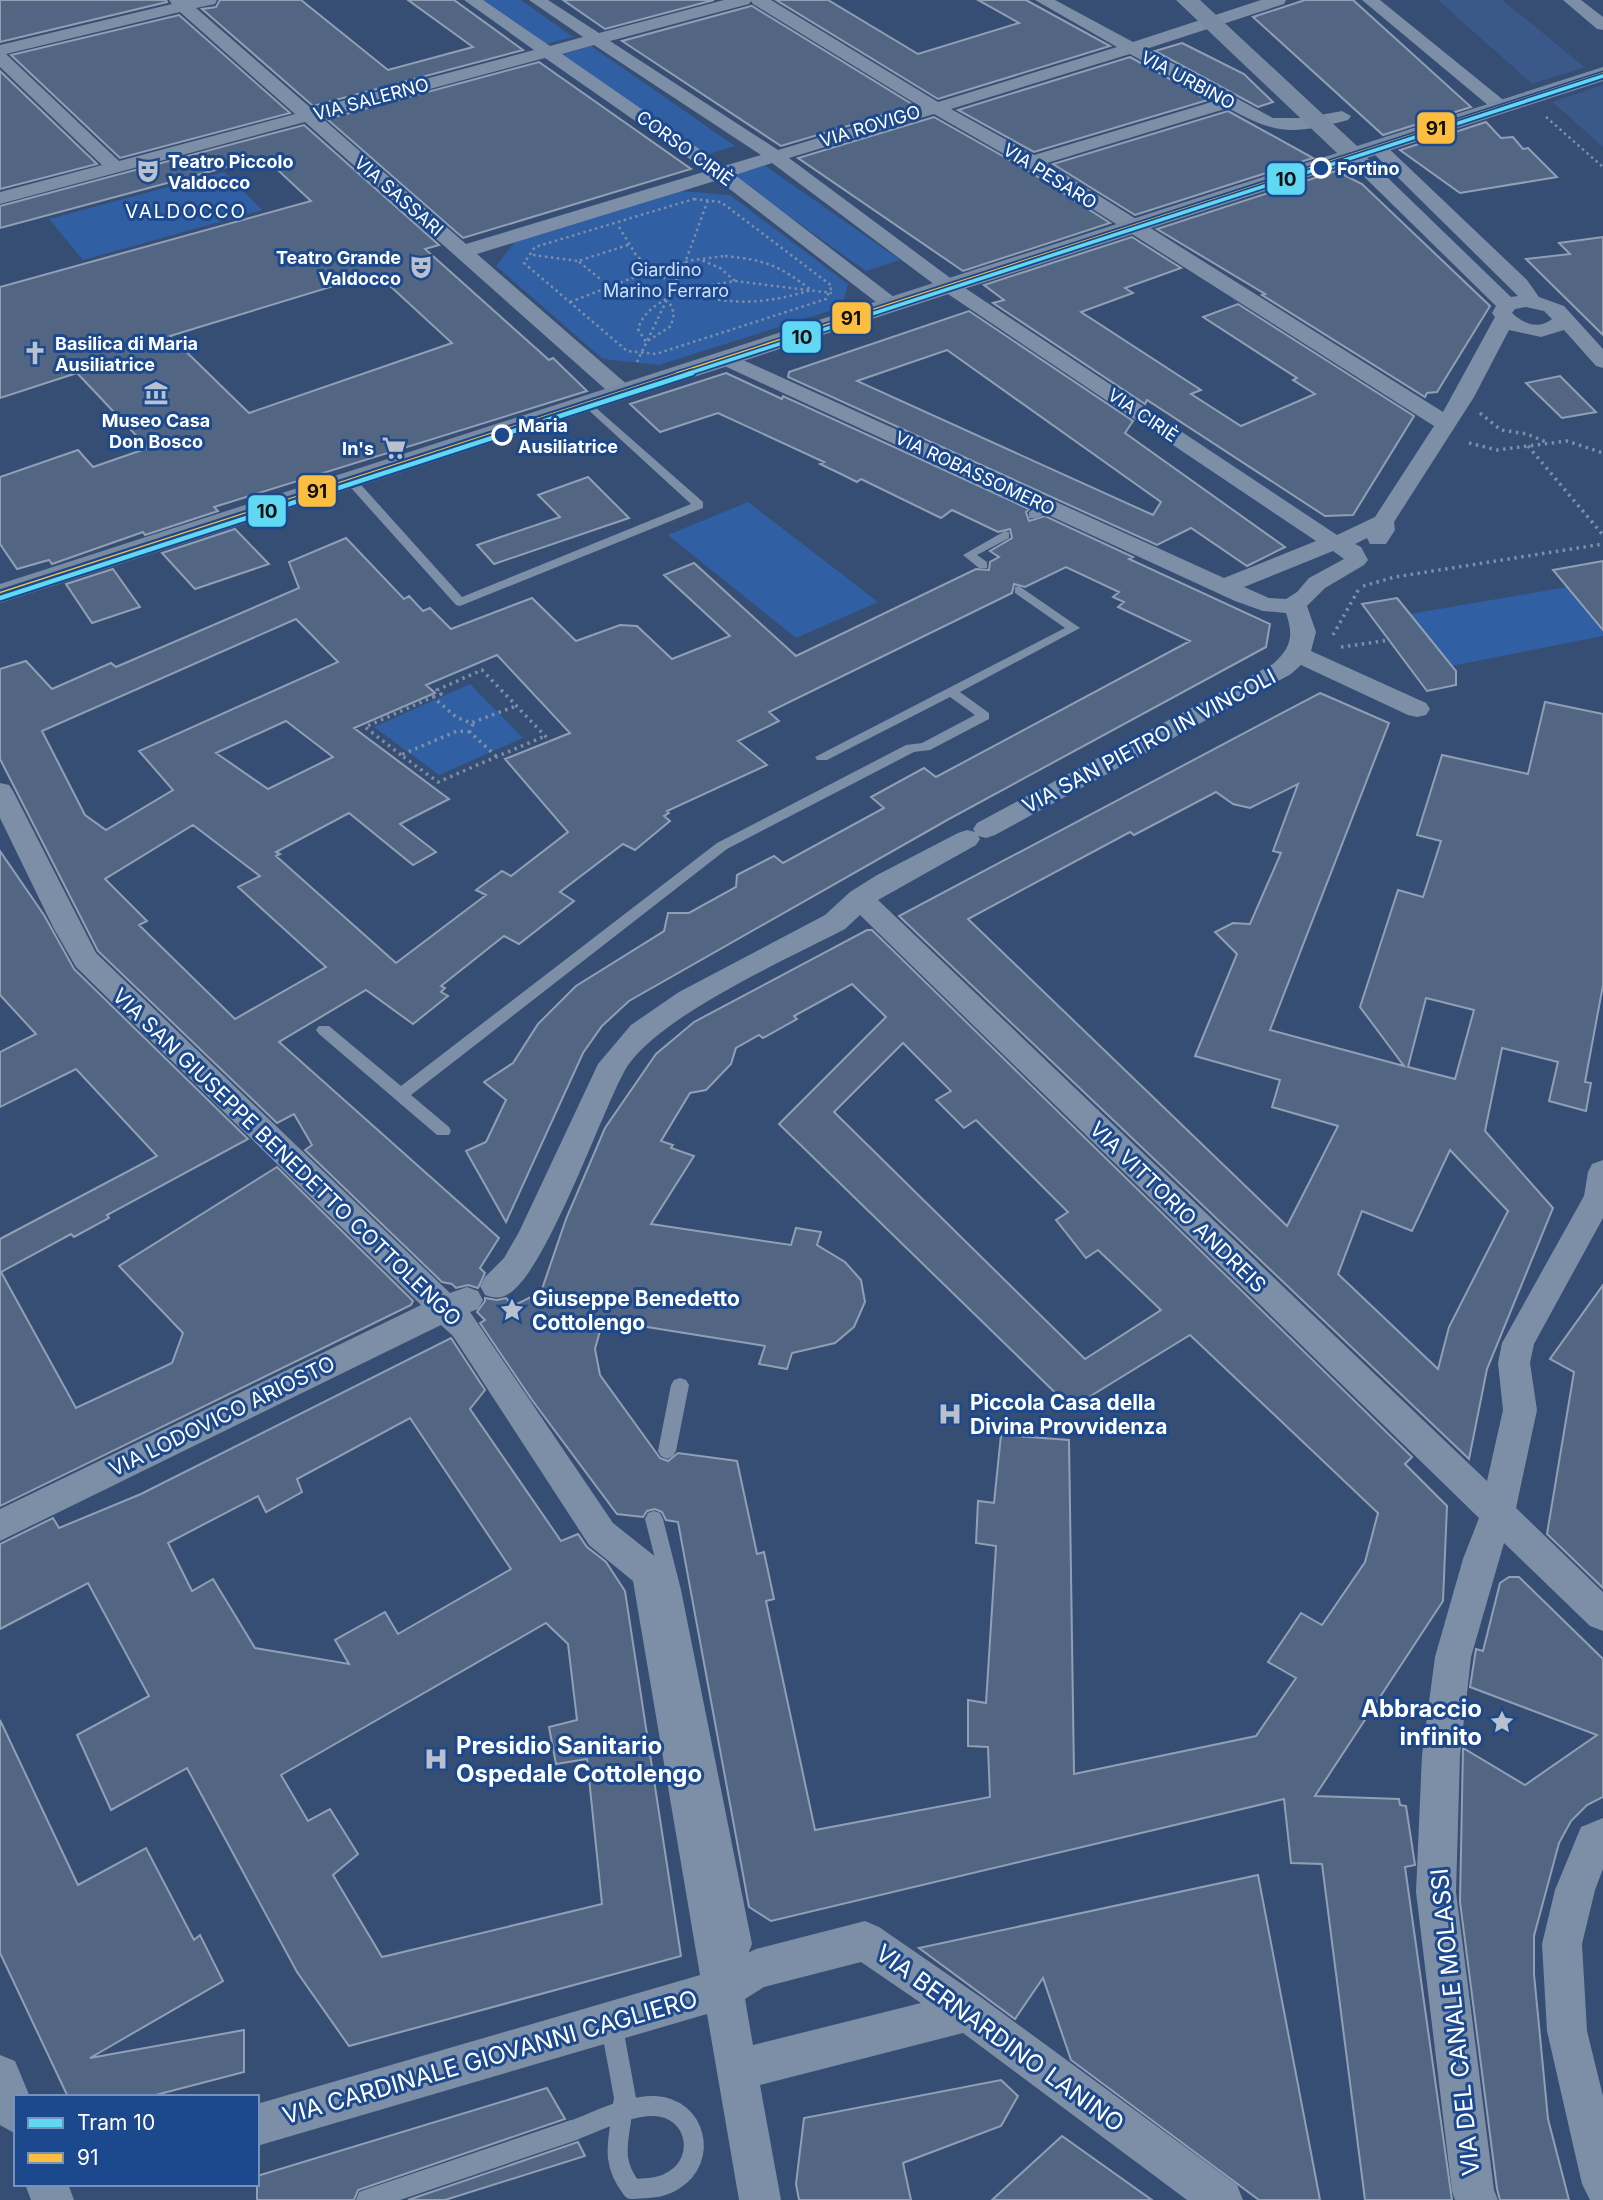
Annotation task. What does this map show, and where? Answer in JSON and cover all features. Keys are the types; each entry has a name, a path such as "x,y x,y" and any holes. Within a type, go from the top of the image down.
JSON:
{"street":[{"path":"0,50 180,3 209,0"},
{"name":"CORSO CIRIÈ","path":"472,0 720,173 892,305"},
{"name":"CORSO CIRIÈ","path":"537,0 773,155 949,286"},
{"name":"VIA SALERNO","path":"0,198 743,0"},
{"name":"VIA PESARO","path":"759,0 934,107 1032,162 1446,423"},
{"name":"VIA URBINO","path":"1043,0 1267,122 1282,126 1330,119"},
{"path":"1187,0 1220,12 1294,103 1330,119 1520,284 1532,301"},
{"name":"VIA ROVIGO","path":"462,252 773,155 1129,49 1220,12 1278,0"},
{"path":"1370,0 1501,107"},
{"path":"1571,0 1603,25"},
{"name":"VIA SASSARI","path":"180,3 622,392"},
{"path":"0,57 115,167"},
{"path":"0,594 1603,74"},
{"path":"1032,162 1230,102"},
{"path":"1364,150 1506,312 1532,330 1596,355"},
{"name":"VIA CIRIÈ","path":"949,286 1336,544 1353,552 1354,571"},
{"path":"1224,587 1319,547 1336,544 1383,522 1446,423 1494,341 1506,312 1532,301 1550,306 1562,315 1596,355"},
{"path":"1494,341 1532,330 1555,328 1560,324 1562,315"},
{"name":"VIA ROBASSOMERO","path":"725,359 1040,510 1267,605 1294,604"},
{"path":"1294,604 1308,596 1318,582 1351,566 1354,571 1384,530 1383,522"},
{"name":"VIA SAN PIETRO IN VINCOLI","path":"496,1286 505,1279 524,1253 595,1098 621,1052 641,1032 689,999 835,922 860,900 977,834 1254,686 1299,655 1304,640 1304,626 1294,604"},
{"path":"1299,655 1417,709"},
{"name":"VIA SAN GIUSEPPE BENEDETTO COTTOLENGO","path":"4,809 76,944 98,973 456,1305 464,1327 601,1534 649,1573"},
{"name":"VIA VITTORIO ANDREIS","path":"860,900 1603,1615"},
{"path":"1497,1515 1520,1410 1514,1363 1518,1343 1599,1197 1603,1172"},
{"name":"VIA LODOVICO ARIOSTO","path":"0,1526 415,1321 456,1305"},
{"name":"VIA DEL CANALE MOLASSI","path":"1477,2200 1470,2164 1436,1879 1441,1755 1453,1657 1481,1559 1497,1515"},
{"path":"649,1573 760,2200"},
{"path":"1603,1836 1595,1840 1575,1890 1562,1944 1567,2031 1603,2184"},
{"name":"VIA BERNARDINO LANINO","path":"723,1989 757,1969 865,1941 968,2012 1222,2200"},
{"name":"VIA CARDINALE GIOVANNI CAGLIERO","path":"259,2124 723,1989"},
{"path":"737,2070 968,2012"},
{"path":"0,2076 14,2108"}],"lane":[{"path":"350,480 460,602 699,505 587,403"},
{"path":"983,565 969,555 1005,535"},
{"path":"822,757 1074,628 1019,590"},
{"path":"400,1095 722,846 911,748 925,747 984,716 951,691"},
{"path":"324,1030 443,1131"},
{"path":"667,1451 680,1385"},
{"path":"649,1573 654,1519 673,1590 741,1944 723,1989"},
{"path":"367,2200 571,2131 653,2105 668,2107 683,2116 694,2131 694,2155 682,2175 667,2186 650,2191 632,2189 619,2174 614,2159 621,2121 625,2098 611,2022"}],"path":[{"path":"1525,99 1603,167"},
{"path":"635,366 686,260 710,193"},
{"path":"694,200 721,202 832,286 827,299 656,354 627,351 524,263 536,247 617,222 694,200"},
{"path":"617,222 628,245 652,270 675,284 710,299 746,303 783,298 811,290"},
{"path":"610,286 578,261 628,245"},
{"path":"570,302 652,270 693,258 732,257 773,265 797,277 811,290"},
{"path":"693,258 720,268 735,281"},
{"path":"683,288 709,288 735,281 835,293"},
{"path":"646,342 638,329 640,320 647,311 668,298"},
{"path":"646,342 660,336 674,321 675,314 668,298"},
{"path":"1457,403 1476,409 1501,430 1527,434 1546,443"},
{"path":"1469,443 1497,450 1567,441 1603,453"},
{"path":"1527,446 1603,535"},
{"path":"1390,640 1332,646 1334,629 1360,587 1395,577 1603,544"},
{"path":"1354,571 1360,587"},
{"path":"545,736 438,782 365,727 441,694 437,690 482,670 550,741"},
{"path":"433,697 460,723 473,724 516,706"},
{"path":"457,731 460,723"},
{"path":"470,732 473,724"},
{"path":"401,755 457,731 470,732 497,757"}],"green space":[{"path":"478,0 521,0 573,37 542,45"},
{"path":"591,46 735,146 702,156 560,55"},
{"path":"764,165 900,260 866,271 731,175"},
{"path":"224,172 262,210 83,260 49,219"},
{"name":"Giardino Marino Ferraro","path":"682,191 730,195 848,284 842,307 659,365 603,359 496,266 515,242"},
{"path":"748,502 878,602 796,638 668,535"},
{"path":"1567,587 1603,629 1603,636 1451,666 1410,614"},
{"path":"470,684 523,738 439,775 374,727"}],"shaded area":[{"path":"1438,0 1502,0 1603,82 1603,147"}],"pier":[{"path":"1589,66 1603,77 1603,85 1549,103 1528,85"}],"building":[{"path":"0,0 166,0 167,2 0,42"},
{"path":"220,0 301,0 388,70 473,47 408,0 454,0 523,50 313,106 202,9 216,7"},
{"path":"563,0 714,0 605,29"},
{"path":"776,0 828,0 918,54 1019,23 978,0 1026,0 1110,46 938,99"},
{"path":"1305,0 1353,0 1471,107 1383,135 1253,17"},
{"path":"751,6 915,106 781,146 622,41"},
{"path":"179,15 290,113 120,158 11,55"},
{"path":"1182,43 1244,74 1273,102 1258,107 1155,51"},
{"path":"1130,57 1208,100 1034,152 958,110"},
{"path":"539,62 691,169 463,238 327,119"},
{"path":"0,71 97,164 0,189"},
{"path":"1228,111 1313,158 1135,215 1053,164"},
{"path":"934,117 1024,168 1110,223 963,271 798,158"},
{"path":"1486,122 1501,138 1513,137 1523,149 1528,148 1557,177 1460,193 1400,150"},
{"path":"304,125 439,245 425,249 549,360 553,358 587,391 214,507 218,511 145,535 143,532 52,564 49,560 17,569 0,544 0,477 78,450 93,467 148,448 77,373 0,398 0,287 311,201 264,157 0,228 0,206","holes":["376,273 452,343 249,413 170,336"]},
{"path":"1336,171 1362,184 1490,306 1437,392 1427,393 1425,397 1262,295 1265,294 1157,229"},
{"path":"1132,237 1181,268 1125,288 1133,293 1081,312 1201,390 1191,394 1241,426 1315,394 1293,380 1297,378 1203,317 1238,304 1414,416 1353,515 1325,516 1147,400 1145,404 993,303 1004,300 984,285"},
{"path":"1603,237 1603,335 1526,259 1570,254 1559,243"},
{"path":"969,311 1133,421 1125,433 1285,547 1247,566 1191,528 1157,545 788,377 789,372","holes":["947,350 1161,502 1153,515 857,381"]},
{"path":"726,373 782,399 783,396 1029,509 1026,512 1029,521 1045,516 1133,557 1129,559 1270,624 1266,647 949,819 629,1001 602,1026 583,1053 506,1222 466,1151 486,1142 506,1100 484,1082 513,1063 538,1024 576,986 664,931 668,913 689,913 736,887 737,875 774,856 783,863 884,808 871,797 924,768 936,777 1190,641 1118,607 1124,602 1113,597 1119,592 1066,567 1025,587 1014,584 1012,593 769,712 779,721 738,741 767,765 667,811 669,813 664,816 670,821 635,850 623,844 560,892 574,901 519,944 504,936 441,986 445,988 441,992 448,996 413,1024 366,990 279,1042 499,1238 480,1268 485,1273 478,1288 468,1285 456,1288 452,1284 442,1282 305,1150 312,1145 294,1114 277,1123 98,951 0,759 0,669 26,661 52,689 111,663 116,667 299,588 289,562 346,538 404,599 409,596 423,611 430,608 451,629 532,598 576,641 620,625 637,626 672,659 730,636 664,575 694,563 796,656 976,569 989,570 990,562 999,557 990,551 1012,538 1010,529 998,532 952,510 941,518 861,479 857,482 820,464 824,462 718,413 660,432 630,404","holes":["296,619 338,662 139,751 173,790 106,830 85,815 42,731","497,655 570,733 505,759 568,832 511,876 502,871 476,890 486,895 396,963 276,856 280,854 276,852 349,813 413,865 436,852 400,824 449,799 354,728 435,693 426,685","286,721 333,757 268,789 216,753","193,825 260,876 238,887 326,967 235,1019 139,925 147,921 105,879"]},
{"path":"1560,376 1596,412 1562,418 1526,383"},
{"path":"588,477 629,518 494,564 477,545 560,517 538,495"},
{"path":"235,529 269,564 195,589 162,553"},
{"path":"1603,561 1603,630 1553,570"},
{"path":"113,569 140,607 92,623 66,584"},
{"path":"1397,598 1456,671 1456,685 1427,691 1362,604"},
{"path":"1320,693 1389,723 1270,1030 1404,1066 1360,1007 1398,890 1423,897 1441,841 1417,835 1442,755 1528,774 1545,702 1603,714 1603,985 1585,1082 1591,1083 1586,1111 1549,1101 1558,1062 1502,1048 1485,1131 1553,1208 1487,1369 1469,1459 899,916","holes":["1298,784 1273,851 1281,853 1250,924 1233,923 1215,932 1237,954 1195,1056 1280,1080 1272,1107 1338,1126 1287,1226 968,919 1130,832 1134,835 1216,792 1233,804 1250,808","1426,998 1474,1010 1455,1079 1408,1067","1450,1150 1508,1211 1449,1327 1438,1369 1338,1274 1362,1211 1412,1231"]},
{"path":"0,851 44,915 74,969 248,1139 107,1215 109,1218 74,1237 71,1234 1,1272 76,1408 172,1363 183,1333 119,1266 277,1167 413,1301 411,1305 0,1506 0,1239 157,1156 76,1069 0,1107 0,1052 36,1034 0,995"},
{"path":"867,930 872,930 1412,1457 1405,1464 1447,1506 1443,1601 1315,1796 1399,1799 1400,1805 1406,1806 1415,1865 1405,1867 1452,2200 1365,2200 1322,1864 1291,1863 1284,1799 771,1921 749,1907 678,1522 666,1520 662,1512 655,1509 647,1511 643,1517 617,1514 532,1400 480,1323 485,1320 477,1312 485,1298 506,1298 513,1306 541,1292 566,1219 605,1128 656,1054 694,1022","holes":["852,984 886,1017 779,1124 1071,1408 1190,1335 1378,1513 1365,1562 1322,1625 1301,1613 1268,1662 1296,1678 1256,1736 1074,1774 1069,1440 1001,1435 994,1503 978,1501 976,1543 996,1546 986,1703 968,1700 968,1746 988,1747 990,1797 815,1830 766,1601 774,1599 764,1552 757,1554 737,1461 678,1453 668,1461 660,1458 600,1375 595,1349 603,1320 765,1346 759,1364 787,1369 792,1353 835,1343 854,1327 865,1302 861,1280 845,1262 817,1245 821,1232 796,1228 791,1245 651,1224 694,1156 671,1148 673,1145 661,1141 690,1093 706,1090 731,1064 736,1048 759,1035 763,1038 797,1019 794,1016","903,1043 951,1091 936,1100 964,1128 976,1120 1068,1212 1056,1220 1086,1258 1098,1250 1161,1310 1085,1359 834,1112"]},
{"path":"1603,1285 1603,1588 1547,1534 1574,1372 1550,1359"},
{"path":"451,1338 485,1390 470,1409 561,1541 578,1534 587,1547 606,1562 625,1591 681,1956 349,2046 297,1972 187,1768 111,1810 77,1735 149,1696 88,1583 0,1629 0,1544 53,1518 59,1528 141,1494","holes":["410,1418 511,1569 398,1634 385,1612 335,1640 349,1664 255,1648 213,1579 192,1591 168,1543 258,1496 266,1512 302,1492 297,1479","546,1623 568,1644 577,1720 549,1727 556,1764 587,1759 602,1904 382,1957 333,1875 358,1854 330,1809 308,1821 281,1775"]},
{"path":"1509,1577 1519,1577 1603,1659 1603,1797 1587,1805 1571,1821 1559,1843 1534,1936 1534,1974 1548,2119 1569,2200 1500,2200 1460,1902 1463,1748 1525,1785 1597,1735 1470,1687 1476,1649 1483,1651 1500,1583"},
{"path":"0,1720 78,1885 146,1848 194,1940 200,1935 223,1981 90,2058 244,2030 244,2072 156,2095 67,2095 0,1953"},
{"path":"1258,1875 1320,2200 1259,2200 1071,2060 1043,1978 1015,2019 919,1948"},
{"path":"1001,2080 1018,2096 1001,2126 903,2163 911,2200 799,2200 796,2184 804,2118"},
{"path":"547,2088 565,2119 358,2190 354,2200 257,2200 259,2175"},
{"path":"1062,2136 1152,2200 992,2200"},
{"path":"578,2142 585,2156 445,2200 408,2200"}],"tram line":[{"name":"10","path":"0,598 1603,76"}],"transit line":[{"name":"91","path":"0,594 1603,74"}],"place":[{"name":"Fortino","path":"1321,168"},
{"name":"Teatro Piccolo Valdocco","path":"148,171"},
{"name":"Teatro Grande Valdocco","path":"421,267"},
{"name":"Basilica di Maria Ausiliatrice","path":"35,353"},
{"name":"Museo Casa Don Bosco","path":"156,393"},
{"name":"Maria Ausiliatrice","path":"502,435"},
{"name":"In's","path":"394,448"},
{"name":"Giuseppe Benedetto Cottolengo","path":"512,1310"},
{"name":"Piccola Casa della Divina Provvidenza","path":"950,1414"},
{"name":"Abbraccio infinito","path":"1502,1722"},
{"name":"Presidio Sanitario Ospedale Cottolengo","path":"436,1759"}],"district":[{"name":"VALDOCCO","path":"186,211"}]}
